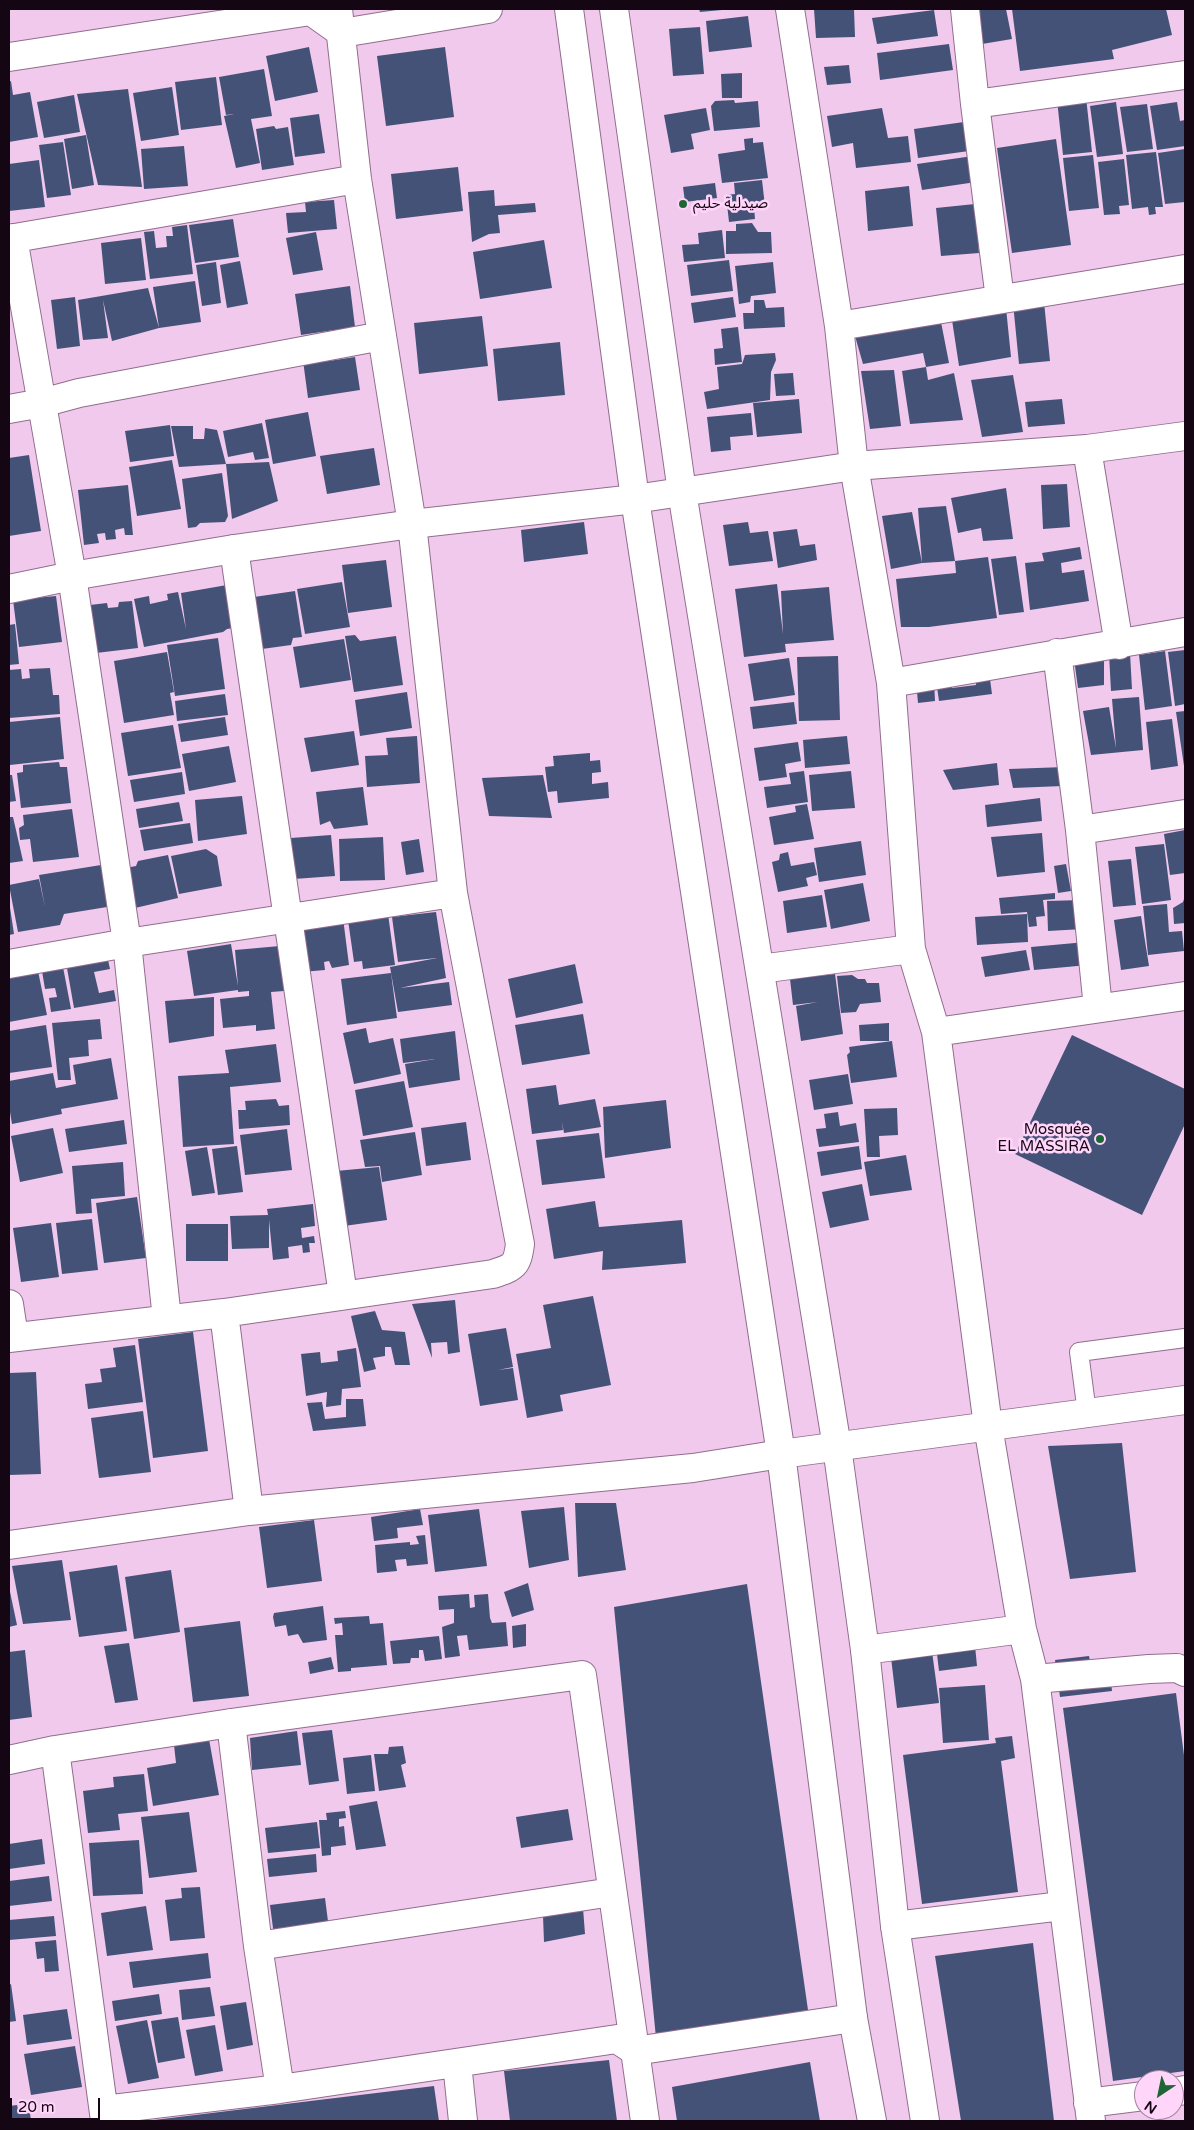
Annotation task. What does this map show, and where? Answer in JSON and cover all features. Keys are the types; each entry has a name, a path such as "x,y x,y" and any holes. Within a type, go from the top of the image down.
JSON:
{"street":[{"path":"9,57 311,11 340,21 488,9"},
{"path":"568,9 635,498 781,1454 853,2018 872,2121"},
{"path":"614,9 682,492 837,1447 865,1650 895,1926 925,2121"},
{"path":"790,9 839,326 854,466 891,683 910,949 936,1032 988,1426 1022,1629 1035,1679 1062,1906 1090,2112 1134,2099"},
{"path":"965,9 1000,299"},
{"path":"9,1304 12,1338 224,1313 343,1294 493,1274 510,1268 517,1262 520,1244 453,893 412,524 356,179 340,21"},
{"path":"975,104 1185,75"},
{"path":"166,1319 127,943 72,576 11,238 356,179"},
{"path":"839,326 1185,269"},
{"path":"9,409 42,403 79,393 382,336"},
{"path":"9,588 234,549 412,524 682,492 854,466 1087,449 1185,436"},
{"path":"1087,449 1119,645"},
{"path":"234,549 343,1294"},
{"path":"891,683 1057,653 1119,645 1185,632"},
{"path":"1057,653 1080,830 1098,1008"},
{"path":"1080,830 1185,814"},
{"path":"9,964 127,943 453,893"},
{"path":"760,969 910,949"},
{"path":"936,1032 1185,996"},
{"path":"224,1313 249,1512"},
{"path":"9,1545 249,1512 693,1468 781,1454 1185,1400"},
{"path":"865,1650 1022,1629"},
{"path":"1035,1679 1149,1669 1177,1668 1185,1672"},
{"path":"9,1760 56,1750 231,1723 582,1675 645,2121"},
{"path":"231,1723 258,1946 280,2089"},
{"path":"56,1750 105,2116 617,2039 635,2051 853,2018"},
{"path":"258,1946 612,1892"},
{"path":"895,1926 1062,1906"},
{"path":"457,2063 463,2121"}],"lane":[{"path":"1087,1413 1079,1352 1185,1338"}],"building":[{"path":"699,9 722,9 722,10 700,12"},
{"path":"814,9 854,9 855,37 816,38"},
{"path":"975,9 1006,9 1012,39 982,44"},
{"path":"1012,9 1166,9 1172,35 1112,50 1114,59 1020,71"},
{"path":"934,10 938,36 877,44 872,18"},
{"path":"748,16 752,47 709,52 706,21"},
{"path":"700,27 704,74 673,76 669,29"},
{"path":"949,44 953,70 880,80 877,53"},
{"path":"309,47 318,92 275,101 266,56"},
{"path":"445,47 454,117 386,126 377,56"},
{"path":"849,65 851,83 827,85 824,67"},
{"path":"264,69 272,116 251,119 260,163 236,168 224,116 234,114 226,115 219,77"},
{"path":"742,73 742,98 722,98 721,74"},
{"path":"216,77 222,125 181,130 175,82"},
{"path":"11,81 13,95 30,92 38,137 9,142 9,82"},
{"path":"172,87 179,135 141,141 133,93"},
{"path":"128,89 142,187 98,185 77,94"},
{"path":"74,95 80,132 44,138 37,102"},
{"path":"1086,97 1092,152 1063,155 1057,100"},
{"path":"734,100 735,103 758,101 760,127 714,131 711,106 715,101"},
{"path":"1116,102 1123,154 1097,157 1090,106"},
{"path":"1177,102 1180,121 1185,120 1185,146 1157,150 1150,106"},
{"path":"1147,104 1153,149 1127,152 1120,107"},
{"path":"706,108 710,130 691,134 694,149 671,153 664,115"},
{"path":"882,108 888,138 908,136 911,162 856,168 853,143 832,147 827,116"},
{"path":"319,114 325,153 295,157 290,118"},
{"path":"964,122 969,151 918,158 914,129"},
{"path":"274,126 276,129 288,127 294,165 262,170 256,129"},
{"path":"86,135 94,185 72,189 64,139"},
{"path":"753,138 753,143 763,142 768,178 722,183 718,154 745,150 744,139"},
{"path":"1056,139 1071,245 1012,253 997,148"},
{"path":"63,142 71,195 47,198 39,145"},
{"path":"184,146 188,186 144,189 141,149"},
{"path":"1185,149 1185,202 1165,204 1158,153"},
{"path":"1156,152 1163,207 1155,207 1156,214 1149,215 1148,207 1132,209 1126,155"},
{"path":"1093,155 1099,208 1069,211 1063,158"},
{"path":"973,156 976,182 922,190 917,164"},
{"path":"1124,159 1129,205 1119,206 1120,214 1104,215 1098,162"},
{"path":"39,160 45,207 9,211 9,164"},
{"path":"458,167 463,211 396,219 391,174"},
{"path":"762,180 765,206 754,207 755,219 729,222 726,195 735,194 734,183"},
{"path":"715,183 717,198 685,202 683,187"},
{"path":"909,186 913,226 868,231 865,191"},
{"path":"494,190 495,206 535,203 536,212 498,215 500,233 489,234 472,242 468,192"},
{"path":"334,200 337,229 288,233 286,213 306,212 305,202"},
{"path":"975,204 979,253 941,256 936,208"},
{"path":"233,219 239,257 195,263 189,225"},
{"path":"752,223 758,232 771,232 772,253 726,254 726,231 736,231 736,224"},
{"path":"187,225 193,274 150,279 144,232 154,231 156,248 167,247 166,236 173,236 172,227"},
{"path":"722,230 725,258 684,262 682,245 699,244 698,233"},
{"path":"316,232 323,270 293,275 286,238"},
{"path":"141,238 146,280 105,284 101,243"},
{"path":"544,240 552,288 480,299 473,252"},
{"path":"729,260 733,291 691,296 687,265"},
{"path":"240,261 248,304 227,308 220,265"},
{"path":"216,262 221,303 202,306 196,265"},
{"path":"773,262 776,293 751,296 750,302 739,304 735,266"},
{"path":"195,281 201,322 159,328 153,287"},
{"path":"350,286 355,327 301,335 295,294"},
{"path":"148,288 159,328 112,341 103,300 108,338 83,340 78,300"},
{"path":"75,297 80,346 57,349 51,300"},
{"path":"733,297 736,317 694,323 691,303"},
{"path":"754,300 764,300 766,308 784,307 785,327 744,329 743,313 754,313"},
{"path":"1044,302 1050,361 1019,364 1013,303"},
{"path":"1006,308 1011,357 959,366 952,320"},
{"path":"482,316 488,366 419,374 414,323"},
{"path":"941,322 949,363 926,367 923,353 863,364 855,336"},
{"path":"738,327 742,362 715,365 714,349 723,348 721,329"},
{"path":"560,342 565,395 498,401 493,349"},
{"path":"320,350 322,362 355,357 360,390 308,398 302,353"},
{"path":"775,353 776,360 771,372 770,400 707,409 704,392 719,389 717,367 742,364 745,355"},
{"path":"926,367 928,380 954,373 963,420 910,424 902,371"},
{"path":"894,370 901,426 870,429 861,371"},
{"path":"793,373 795,395 776,396 774,374"},
{"path":"1013,375 1023,432 982,437 971,380"},
{"path":"799,399 802,433 757,437 753,403"},
{"path":"1062,399 1065,424 1028,427 1025,402"},
{"path":"308,412 316,456 273,464 265,420"},
{"path":"751,413 753,435 730,437 731,450 711,452 707,417"},
{"path":"262,423 269,458 255,460 253,452 228,457 223,431"},
{"path":"170,425 174,456 130,462 125,431"},
{"path":"171,426 193,426 193,439 204,439 205,428 217,430 226,464 179,467"},
{"path":"374,448 380,485 327,494 320,456"},
{"path":"29,455 41,531 9,536 9,458"},
{"path":"172,460 181,509 137,516 129,467"},
{"path":"269,462 278,501 232,519 226,464"},
{"path":"222,473 228,516 225,522 200,523 196,527 188,528 182,479"},
{"path":"1067,484 1070,527 1043,529 1041,485"},
{"path":"128,485 133,535 125,535 124,528 115,530 116,539 106,540 105,533 97,534 99,543 84,545 78,490"},
{"path":"1006,488 1013,539 983,541 981,528 958,533 951,498"},
{"path":"946,506 955,561 922,563 918,508"},
{"path":"912,512 922,563 891,569 882,516"},
{"path":"584,522 588,554 524,562 521,530"},
{"path":"748,522 750,533 768,531 773,561 729,566 723,525"},
{"path":"797,529 800,546 815,544 817,560 778,568 773,532"},
{"path":"1080,547 1082,559 1061,563 1062,573 1084,570 1089,601 1030,610 1025,563 1044,561 1042,553"},
{"path":"1016,556 1024,612 999,615 991,559"},
{"path":"988,557 997,618 929,627 901,627 896,579 956,573 955,561"},
{"path":"386,560 392,607 348,613 342,565"},
{"path":"342,582 350,627 305,634 297,589"},
{"path":"777,584 783,634 781,591 829,587 834,640 785,644 786,652 744,657 735,589"},
{"path":"227,585 233,628 223,632 144,647 134,599 149,596 150,604 168,600 167,594 178,592 186,629 181,593"},
{"path":"295,591 302,637 293,638 291,645 262,649 254,597"},
{"path":"56,596 62,642 19,647 13,600"},
{"path":"132,601 138,648 96,653 90,605 107,603 108,608 118,607 119,602"},
{"path":"15,624 19,664 9,665 9,625"},
{"path":"355,635 360,641 396,636 403,685 354,692 345,636"},
{"path":"218,638 225,689 175,696 167,645"},
{"path":"344,639 351,680 300,688 293,647"},
{"path":"1185,650 1185,704 1175,706 1168,652"},
{"path":"1165,651 1172,706 1145,710 1139,655"},
{"path":"167,652 174,692 170,693 174,715 124,723 114,661"},
{"path":"1130,653 1132,689 1111,691 1109,654"},
{"path":"838,656 840,720 799,721 797,657"},
{"path":"1104,656 1104,685 1078,688 1074,659"},
{"path":"789,658 795,695 754,701 748,664"},
{"path":"50,668 53,695 59,695 60,714 9,718 9,670 21,669 22,679 30,678 29,669"},
{"path":"989,672 992,694 939,701 936,680 951,678 952,688 976,685 975,675"},
{"path":"934,680 935,701 918,703 916,681"},
{"path":"407,692 412,728 360,736 355,700"},
{"path":"225,694 228,715 177,721 175,701"},
{"path":"1139,697 1143,750 1091,755 1083,711 1109,707 1116,748 1112,699"},
{"path":"794,702 797,724 753,729 750,707"},
{"path":"1185,711 1185,766 1184,766 1176,712"},
{"path":"60,717 64,759 10,765 9,722"},
{"path":"225,717 228,735 181,742 178,724"},
{"path":"1172,719 1178,766 1151,770 1146,722"},
{"path":"173,725 181,768 128,776 121,733"},
{"path":"354,731 359,765 311,772 304,738"},
{"path":"417,736 420,783 367,787 365,756 388,755 386,738"},
{"path":"847,736 850,764 805,768 803,740"},
{"path":"798,742 801,761 785,764 787,777 759,781 754,748"},
{"path":"229,746 236,782 189,791 182,754"},
{"path":"590,753 590,761 600,760 601,772 592,773 592,784 608,782 609,798 558,803 557,791 548,792 545,767 554,766 553,756"},
{"path":"59,762 60,767 67,767 71,803 21,808 17,773 23,772 23,765"},
{"path":"997,763 999,785 953,790 943,770"},
{"path":"1065,767 1063,786 1013,788 1009,769"},
{"path":"804,771 808,802 767,808 764,787 791,784 789,773"},
{"path":"851,771 855,808 812,811 809,775"},
{"path":"182,772 185,794 134,802 130,780"},
{"path":"9,775 12,775 16,801 9,802"},
{"path":"543,775 552,818 489,816 482,778"},
{"path":"363,787 368,825 334,829 330,821 320,825 316,792"},
{"path":"242,796 247,834 198,841 195,800"},
{"path":"1040,798 1042,821 987,827 985,805"},
{"path":"179,802 183,821 139,828 136,809"},
{"path":"807,804 814,839 774,845 769,817 796,812 795,806"},
{"path":"72,809 79,857 33,862 30,839 20,840 19,828 24,825 23,815"},
{"path":"9,817 13,817 23,861 9,863"},
{"path":"190,823 193,843 144,851 140,830"},
{"path":"1185,830 1185,873 1170,875 1164,834"},
{"path":"1042,833 1045,872 997,877 991,837"},
{"path":"331,835 335,876 294,879 291,838"},
{"path":"383,837 385,880 340,881 339,839"},
{"path":"419,839 424,872 406,875 401,842"},
{"path":"861,841 866,875 819,882 814,848"},
{"path":"1164,844 1171,900 1142,904 1135,847"},
{"path":"206,849 217,856 222,886 179,894 171,856"},
{"path":"788,852 791,866 814,862 817,875 806,878 808,886 778,892 772,862 779,860 780,854"},
{"path":"168,855 178,898 135,908 126,868 136,866 138,861"},
{"path":"1131,859 1136,905 1113,907 1108,861"},
{"path":"1066,864 1071,891 1058,893 1054,866"},
{"path":"101,865 107,907 64,914 60,925 18,932 9,885 39,879 45,907 39,875"},
{"path":"863,883 870,921 831,929 824,890"},
{"path":"1055,893 1055,899 1043,900 1045,916 1036,917 1037,926 1029,927 1027,912 1001,914 999,898"},
{"path":"822,895 827,927 787,933 783,901"},
{"path":"1185,896 1185,923 1174,924 1173,908 1183,902"},
{"path":"1082,900 1083,929 1048,931 1047,901"},
{"path":"9,901 14,934 9,935"},
{"path":"1167,904 1169,932 1182,931 1184,951 1148,955 1143,906"},
{"path":"436,912 446,978 400,988 449,982 452,1005 398,1012 390,967 437,958 398,962 392,917"},
{"path":"388,914 395,965 363,969 362,961 354,962 348,920"},
{"path":"1027,914 1028,942 977,945 975,917"},
{"path":"1141,916 1149,966 1121,970 1114,920"},
{"path":"343,918 349,965 332,968 329,961 324,962 325,970 302,972 296,923"},
{"path":"1086,942 1088,965 1034,970 1031,947"},
{"path":"231,944 238,986 235,950 280,946 284,991 271,992 275,1029 256,1031 256,1025 223,1028 220,999 249,996 249,991 238,992 238,990 194,996 187,951"},
{"path":"1026,950 1030,970 985,977 981,957"},
{"path":"108,960 110,969 94,972 99,993 114,990 116,1001 74,1008 67,968"},
{"path":"575,964 583,1003 516,1018 508,979"},
{"path":"63,967 71,1009 51,1012 49,998 57,997 55,988 45,989 42,971"},
{"path":"38,971 47,1015 9,1022 9,977"},
{"path":"391,973 397,1018 347,1025 341,979"},
{"path":"835,974 843,1034 801,1041 796,1006 818,1002 793,1005 790,979"},
{"path":"852,975 858,979 865,979 867,983 879,983 881,1002 860,1004 856,1012 841,1013 837,976"},
{"path":"214,997 214,1036 169,1043 165,1001"},
{"path":"583,1014 590,1054 522,1065 515,1025"},
{"path":"100,1019 102,1039 88,1040 89,1056 69,1058 71,1080 58,1080 52,1023"},
{"path":"889,1023 889,1041 860,1041 859,1025"},
{"path":"46,1025 52,1067 9,1073 9,1031"},
{"path":"366,1028 369,1043 393,1038 401,1074 354,1084 343,1033"},
{"path":"455,1031 460,1080 409,1088 405,1064 435,1059 403,1063 400,1039"},
{"name":"Mosquée EL MASSIRA","path":"1072,1035 1185,1089 1185,1124 1142,1215 1015,1154"},
{"path":"892,1041 897,1077 851,1083 847,1055 850,1052 849,1047"},
{"path":"276,1044 281,1082 230,1087 234,1144 183,1147 178,1076 229,1073 225,1050"},
{"path":"111,1058 118,1099 61,1109 62,1114 12,1124 9,1106 9,1081 53,1073 56,1088 76,1084 73,1065"},
{"path":"848,1074 853,1104 814,1110 809,1080"},
{"path":"404,1081 413,1127 363,1136 355,1090"},
{"path":"556,1085 559,1105 595,1099 601,1127 564,1133 562,1122 563,1130 532,1134 526,1089"},
{"path":"276,1099 279,1106 289,1105 290,1125 239,1129 238,1110 246,1110 245,1101"},
{"path":"666,1100 671,1148 605,1158 603,1107"},
{"path":"897,1108 898,1135 879,1136 880,1157 867,1157 864,1109"},
{"path":"838,1112 840,1126 856,1123 859,1142 819,1147 816,1129 826,1128 824,1114"},
{"path":"124,1120 127,1144 69,1152 65,1129"},
{"path":"466,1122 471,1160 426,1166 421,1128"},
{"path":"53,1128 63,1173 20,1182 11,1136"},
{"path":"287,1129 292,1170 245,1175 240,1135"},
{"path":"415,1132 422,1175 382,1182 380,1166 365,1167 360,1140"},
{"path":"599,1133 605,1178 542,1185 536,1140"},
{"path":"237,1146 243,1192 218,1195 212,1149"},
{"path":"859,1146 862,1169 821,1176 817,1152"},
{"path":"207,1147 215,1193 192,1196 185,1151"},
{"path":"906,1155 912,1190 870,1196 864,1162"},
{"path":"123,1162 125,1196 91,1199 92,1213 76,1214 72,1166"},
{"path":"379,1167 387,1220 344,1226 336,1171"},
{"path":"862,1184 869,1220 830,1228 822,1192"},
{"path":"137,1197 146,1258 104,1263 96,1203"},
{"path":"595,1201 599,1227 682,1220 686,1263 602,1270 603,1251 554,1259 546,1209"},
{"path":"313,1204 315,1226 301,1228 302,1238 314,1236 315,1243 309,1243 310,1252 303,1253 302,1245 288,1247 289,1258 273,1260 269,1220 269,1248 232,1249 230,1216 268,1215 267,1209"},
{"path":"92,1219 98,1270 62,1274 56,1223"},
{"path":"51,1223 59,1277 21,1282 13,1228"},
{"path":"186,1224 228,1224 228,1261 186,1261"},
{"path":"593,1296 611,1385 560,1395 563,1411 527,1418 516,1354 551,1348 543,1305"},
{"path":"455,1300 460,1352 448,1354 447,1342 431,1343 432,1358 412,1304"},
{"path":"375,1311 382,1330 405,1332 410,1365 395,1365 391,1347 385,1347 385,1356 373,1358 376,1369 364,1372 351,1316"},
{"path":"506,1328 513,1367 498,1370 513,1368 518,1400 480,1406 468,1334"},
{"path":"193,1332 208,1451 153,1458 138,1339"},
{"path":"135,1345 143,1402 88,1409 85,1384 102,1382 100,1369 116,1367 113,1348"},
{"path":"356,1348 361,1387 342,1389 341,1405 326,1407 327,1392 306,1396 301,1354 320,1352 321,1363 338,1361 337,1351"},
{"path":"36,1372 41,1474 9,1475 9,1373"},
{"path":"346,1399 363,1399 366,1426 313,1431 307,1403 322,1402 325,1419 346,1417"},
{"path":"143,1411 151,1472 99,1478 91,1418"},
{"path":"1122,1443 1136,1572 1070,1579 1048,1446"},
{"path":"575,1503 616,1503 626,1570 578,1577"},
{"path":"564,1507 569,1560 529,1568 521,1511"},
{"path":"420,1509 423,1525 397,1528 398,1538 374,1541 371,1517"},
{"path":"479,1509 487,1566 435,1572 428,1515"},
{"path":"314,1520 322,1581 267,1588 259,1527"},
{"path":"425,1535 428,1564 407,1566 406,1559 395,1560 397,1571 377,1573 375,1545 410,1542 410,1545 419,1544 416,1536"},
{"path":"62,1560 71,1620 23,1624 12,1566"},
{"path":"117,1565 127,1631 79,1637 69,1572"},
{"path":"171,1570 180,1632 134,1639 125,1577"},
{"path":"528,1583 534,1610 512,1617 504,1592"},
{"path":"747,1584 808,2010 656,2038 614,1607"},
{"path":"9,1587 17,1625 9,1627"},
{"path":"469,1594 470,1608 475,1607 474,1595 488,1594 492,1623 506,1622 508,1646 469,1650 467,1635 457,1636 460,1656 445,1658 442,1627 454,1623 454,1609 439,1610 438,1596"},
{"path":"323,1606 327,1640 303,1643 298,1634 288,1636 286,1625 275,1627 274,1613"},
{"path":"369,1616 370,1624 383,1623 387,1665 351,1668 351,1671 338,1672 335,1635 343,1635 342,1623 335,1624 334,1618"},
{"path":"240,1621 249,1696 193,1702 184,1628"},
{"path":"526,1624 526,1646 513,1648 512,1626"},
{"path":"973,1625 977,1666 939,1671 934,1629"},
{"path":"439,1636 442,1659 425,1661 423,1650 419,1650 419,1658 411,1658 410,1663 393,1664 390,1641"},
{"path":"129,1643 138,1700 115,1703 104,1646"},
{"path":"931,1644 939,1703 897,1708 890,1649"},
{"path":"25,1650 32,1717 9,1720 9,1652"},
{"path":"1089,1656 1091,1666 1109,1663 1112,1691 1060,1697 1055,1660"},
{"path":"331,1657 334,1669 310,1674 308,1662"},
{"path":"985,1685 989,1740 943,1743 939,1688"},
{"path":"1176,1693 1185,1763 1185,2071 1134,2070 1134,2078 1113,2081 1063,1708"},
{"path":"332,1730 339,1781 309,1785 302,1733"},
{"path":"297,1731 301,1765 252,1770 250,1738"},
{"path":"1012,1736 1015,1758 1001,1761 1018,1892 922,1904 903,1755 996,1743 995,1738"},
{"path":"209,1739 219,1795 153,1806 147,1768 176,1763 174,1745"},
{"path":"403,1746 406,1763 401,1765 406,1787 379,1791 374,1754 388,1754 389,1747"},
{"path":"371,1755 375,1791 347,1794 343,1758"},
{"path":"144,1774 148,1811 118,1814 120,1830 88,1833 83,1791 114,1787 113,1777"},
{"path":"377,1801 386,1846 356,1850 349,1806"},
{"path":"568,1809 573,1840 521,1848 516,1817"},
{"path":"345,1811 346,1818 339,1819 339,1827 344,1826 346,1845 331,1847 331,1855 322,1856 319,1820 327,1820 326,1813"},
{"path":"189,1812 197,1872 149,1878 141,1817"},
{"path":"317,1822 320,1848 268,1853 265,1828"},
{"path":"42,1839 45,1864 9,1869 9,1844"},
{"path":"139,1840 143,1894 93,1896 89,1843"},
{"path":"316,1854 317,1872 269,1877 267,1859"},
{"path":"49,1876 52,1901 9,1906 9,1881"},
{"path":"200,1887 205,1938 170,1941 165,1900 182,1898 181,1888"},
{"path":"325,1898 329,1929 274,1936 270,1905"},
{"path":"146,1906 153,1950 107,1956 101,1913"},
{"path":"583,1908 585,1934 544,1942 543,1916"},
{"path":"54,1916 56,1936 9,1940 9,1920"},
{"path":"56,1940 59,1971 45,1972 44,1958 37,1959 35,1942"},
{"path":"1033,1943 1054,2121 961,2121 935,1956"},
{"path":"208,1953 211,1978 133,1988 129,1962"},
{"path":"11,1984 16,2021 9,2022 9,1985"},
{"path":"210,1987 215,2016 182,2020 179,1990"},
{"path":"159,1994 162,2014 115,2021 112,2001"},
{"path":"246,2002 253,2045 227,2050 220,2006"},
{"path":"67,2009 72,2039 27,2045 23,2015"},
{"path":"178,2017 185,2058 158,2063 151,2021"},
{"path":"147,2020 159,2078 128,2084 116,2026"},
{"path":"215,2025 223,2071 195,2076 186,2030"},
{"path":"75,2046 82,2087 31,2095 24,2054"},
{"path":"609,2060 617,2121 510,2121 504,2071"},
{"path":"810,2062 820,2121 677,2121 672,2087"},
{"path":"434,2086 439,2121 154,2121 154,2120"},
{"path":"17,2105 19,2114 30,2113 31,2121 9,2121 9,2106"}],"place":[{"name":"صيدلية حليم","path":"683,204"},
{"name":"Mosquée EL MASSIRA","path":"1100,1139"}]}
